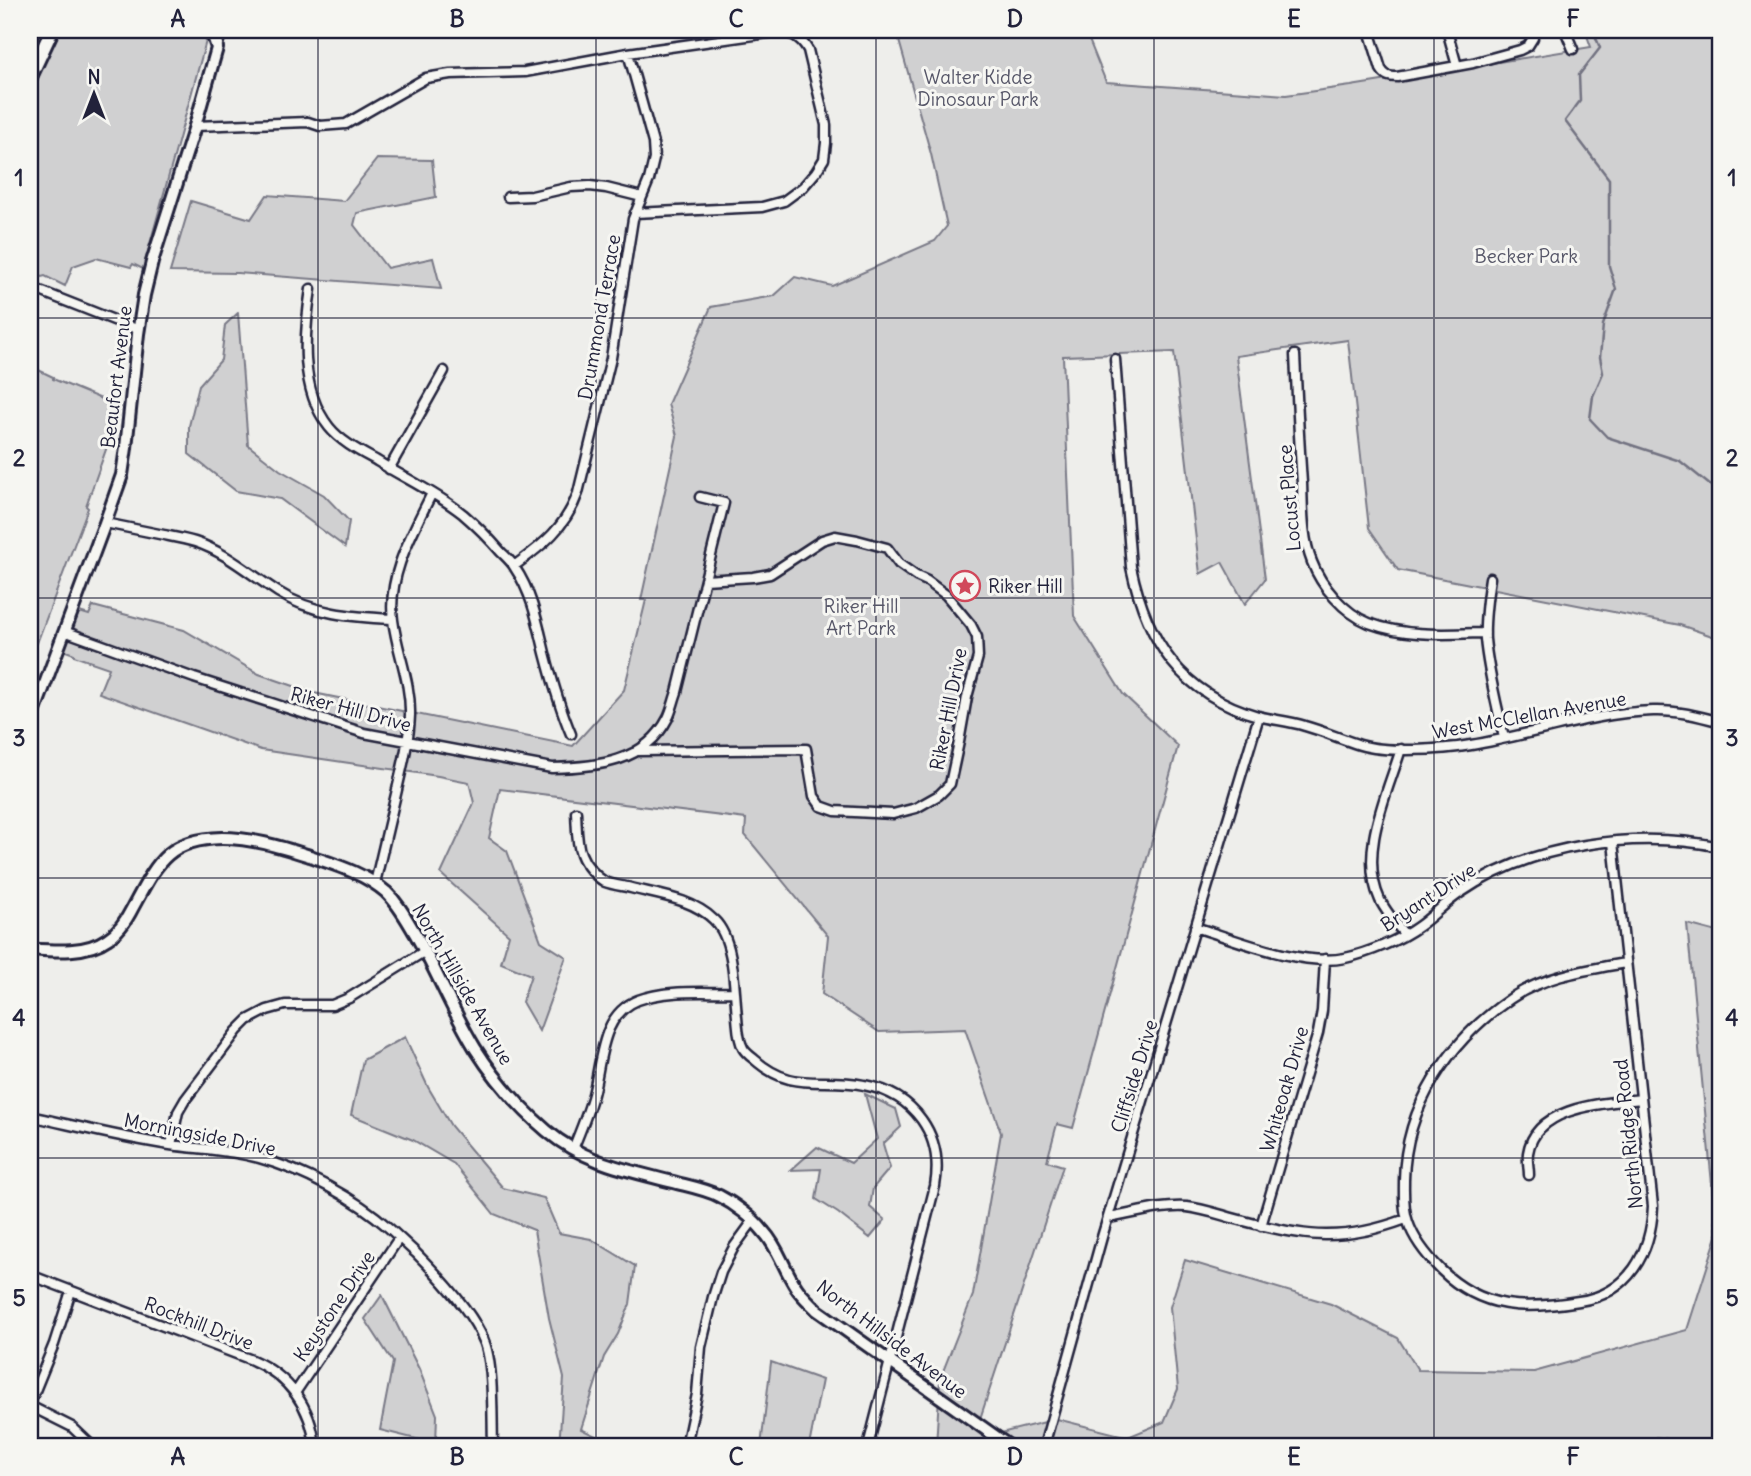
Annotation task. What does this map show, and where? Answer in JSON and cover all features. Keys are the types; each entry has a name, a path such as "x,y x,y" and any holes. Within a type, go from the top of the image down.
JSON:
{"main road":[{"path":"30,77 52,30"}],"street":[{"path":"211,30 217,48"},
{"name":"Beaufort Avenue","path":"30,724 122,475 144,295 222,30"},
{"path":"716,30 718,40"},
{"path":"1369,30 1381,69 1385,75 1396,78 1520,50 1528,46 1533,38 1532,30"},
{"path":"1447,30 1457,66"},
{"path":"1565,30 1573,49"},
{"path":"195,126 308,122 320,126 346,124 426,78 450,74 525,72 628,53 782,32 797,36 807,50 826,125 824,159 803,187 784,201 762,207 635,212"},
{"name":"Drummond Terrace","path":"514,566 548,540 572,509 611,358 633,219 649,180 654,159 653,143 628,53"},
{"path":"508,197 532,196 590,186 642,197"},
{"path":"30,287 139,330"},
{"path":"311,289 307,314 307,360 310,387 322,417 331,430 346,442 432,493 472,522 514,566 533,605 571,734"},
{"name":"Locust Place","path":"1295,355 1304,528 1311,561 1317,573 1340,603 1366,622 1396,631 1428,634 1485,633"},
{"name":"West McClellan Avenue","path":"1115,359 1131,567 1137,595 1155,637 1168,657 1207,694 1259,716 1305,726 1362,746 1377,748 1435,749 1471,745 1606,716 1655,710 1679,712 1721,722"},
{"path":"389,469 444,371"},
{"path":"375,883 408,742 410,715 408,688 392,619 395,586 402,557 432,493"},
{"name":"Riker Hill Drive","path":"64,631 194,678 363,733 552,768 610,763 637,751 652,740 667,719 677,692 724,503 700,497"},
{"path":"106,523 195,542 237,563 286,597 313,608 349,616 392,619"},
{"name":"Riker Hill Drive","path":"637,751 806,749 814,796 821,806 835,811 893,814 916,808 939,795 950,784 967,696 978,657 977,637 971,625 946,595 900,564 887,548 835,537 810,546 770,574 705,580"},
{"path":"1490,578 1486,604 1487,657 1504,738"},
{"name":"Cliffside Drive","path":"1044,1446 1108,1219 1259,716"},
{"path":"1401,749 1371,851 1372,868 1380,899 1405,935"},
{"path":"576,812 580,854 595,875 607,882 693,905 722,929 728,944 738,1034 743,1049 772,1074 791,1080 864,1085 884,1091 912,1108 931,1136 936,1152 936,1177 868,1446"},
{"path":"1720,847 1721,834"},
{"name":"North Hillside Avenue","path":"30,949 78,949 106,940 128,917 154,868 164,856 178,848 208,839 242,839 287,848 356,873 375,883 402,911 475,1047 497,1080 546,1130 590,1159 717,1195 735,1206 765,1232 797,1289 817,1310 1009,1446"},
{"name":"Bryant Drive","path":"1195,928 1291,955 1344,958 1369,951 1405,935 1480,880 1509,866 1553,851 1613,842 1677,841 1720,847"},
{"name":"North Ridge Road","path":"1406,1219 1416,1239 1434,1263 1456,1282 1482,1297 1512,1306 1550,1306 1590,1300 1606,1294 1629,1276 1639,1264 1652,1223 1653,1206 1613,842"},
{"path":"170,1145 178,1112 185,1100 248,1020 267,1010 285,1005 332,1005 349,998 425,951"},
{"name":"Whiteoak Drive","path":"1261,1226 1318,1033 1325,959"},
{"path":"1108,1219 1179,1207 1290,1232 1331,1236 1356,1234 1406,1219 1404,1174 1411,1130 1428,1088 1452,1051 1479,1024 1510,999 1529,988 1568,975 1625,963"},
{"path":"573,1149 592,1099 605,1039 613,1018 636,1000 668,993 734,992"},
{"path":"1530,1175 1528,1151 1538,1132 1546,1125 1573,1109 1641,1099"},
{"name":"Morningside Drive","path":"30,1116 170,1145 259,1157 286,1167 351,1200 388,1227 436,1273 470,1316 485,1342 490,1367 493,1446"},
{"path":"686,1446 698,1394 701,1347 713,1297 721,1272 734,1247 753,1221"},
{"name":"Keystone Drive","path":"295,1393 399,1238"},
{"name":"Rockhill Drive","path":"30,1275 262,1364 279,1375 295,1393 308,1415 315,1446"},
{"path":"71,1291 30,1405 72,1427 92,1446"}],"green space":[{"path":"30,30 209,30 143,269 133,264 131,267 96,258 73,266 65,286 45,276 30,276"},
{"path":"896,30 1085,30 1106,82 1286,95 1591,47 1585,30 1721,30 1721,639 1680,625 1398,570 1369,528 1348,340 1236,356 1265,579 1245,604 1222,562 1200,574 1174,352 1063,356 1074,616 1123,694 1178,746 1073,1128 1057,1124 1047,1161 1063,1166 978,1425 993,1435 1057,1419 1128,1437 1164,1422 1178,1389 1170,1307 1185,1260 1331,1304 1398,1338 1418,1370 1534,1372 1687,1330 1717,1236 1687,924 1721,933 1721,1446 1656,1437 1652,1446 936,1446 940,1379 973,1295 1001,1133 965,1029 879,1032 822,994 828,936 745,835 746,819 500,789 489,838 507,851 541,941 566,957 539,1031 522,1002 531,975 501,963 509,935 441,874 474,803 469,782 261,750 99,693 109,668 60,649 76,611 89,615 93,606 184,630 259,674 314,693 573,746 624,690 646,600 641,600 677,436 668,404 711,307 774,296 795,277 832,286 935,241 947,226 931,154"},
{"path":"377,159 432,160 436,197 357,213 354,225 387,268 433,258 441,289 237,273 170,272 191,201 251,219 267,195 344,201"},
{"path":"238,313 248,445 280,470 324,495 349,521 345,547 280,499 236,491 189,454 189,426 199,385 221,360 225,325"},
{"path":"30,366 53,379 121,407 86,506 88,508 37,643 30,640"},
{"path":"405,1037 428,1087 451,1126 503,1188 544,1198 559,1233 591,1239 635,1266 630,1304 618,1334 604,1357 581,1429 616,1446 559,1446 564,1378 549,1318 534,1230 494,1214 454,1164 413,1140 351,1115 363,1060"},
{"path":"865,1094 896,1109 901,1127 883,1144 890,1168 873,1188 870,1207 885,1220 870,1238 816,1199 821,1169 791,1170 817,1147 851,1163 877,1139"},
{"path":"382,1295 419,1369 437,1415 436,1444 380,1430 393,1362 365,1319"},
{"path":"771,1362 822,1380 809,1446 761,1446"}],"waterway":[{"path":"1593,30 1600,48 1579,75 1580,101 1565,121 1609,179 1609,266 1616,289 1603,325 1600,357 1603,373 1593,396 1590,419 1607,437 1680,461 1721,494"}],"place":[{"name":"Riker Hill","path":"965,586"}],"park label":[{"name":"Walter Kidde Dinosaur Park","path":"978,88"},
{"name":"Becker Park","path":"1526,256"},
{"name":"Riker Hill Art Park","path":"861,617"}]}
